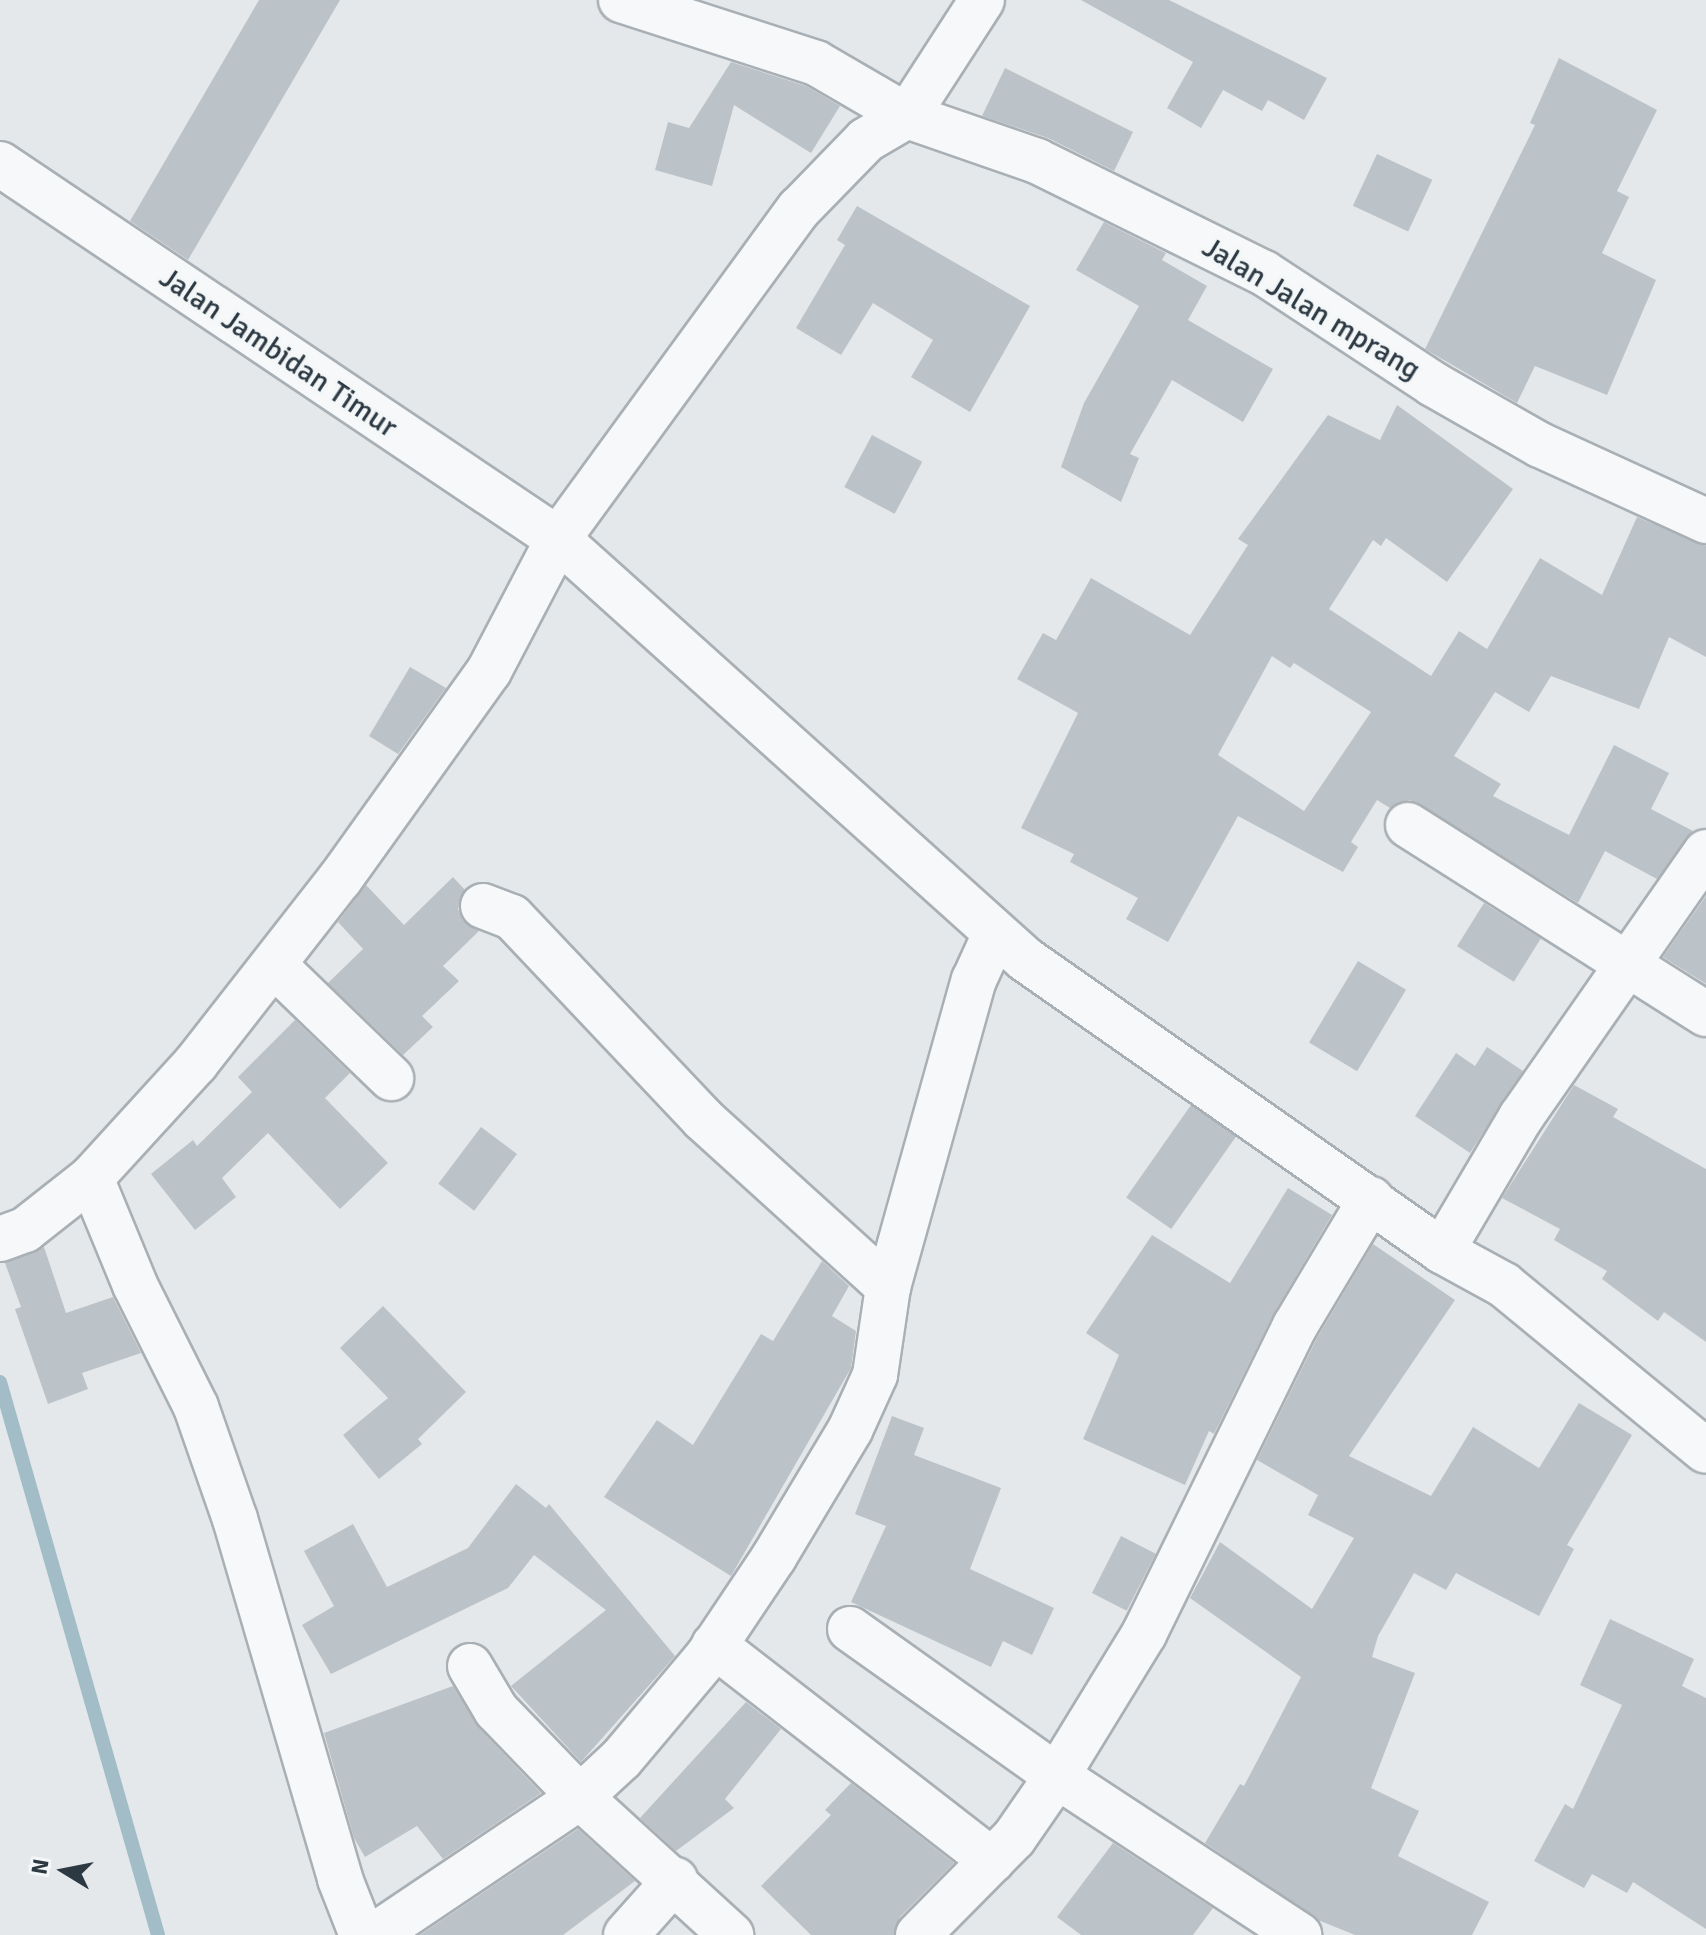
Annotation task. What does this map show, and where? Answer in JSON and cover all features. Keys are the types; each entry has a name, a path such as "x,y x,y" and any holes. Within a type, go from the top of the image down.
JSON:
{"street":[{"name":"Jalan Jalan mprang","path":"621,0 816,63 907,116 1037,161 1264,273 1433,384 1540,445 1706,521"},
{"path":"0,1239 25,1230 91,1178 196,1063 274,965 489,671 558,539 799,209 866,140 907,116 982,0"},
{"name":"Jalan Jambidan Timur","path":"0,164 558,539 995,934 1442,1251 1545,1315 1706,1451"},
{"path":"1408,825 1629,962 1706,1014"},
{"path":"1442,1251 1521,1117 1706,852"},
{"path":"483,906 512,917 703,1119 888,1287"},
{"path":"375,1935 580,1797 621,1759 714,1645 850,1430 875,1375 888,1287 974,980 995,934"},
{"path":"274,965 391,1078"},
{"path":"91,1178 135,1285 196,1407 235,1519 340,1879 362,1935"},
{"path":"918,1935 992,1861 1057,1776 1144,1634 1295,1326 1371,1199"},
{"path":"850,1629 1057,1776 1299,1935"},
{"path":"714,1645 992,1861"},
{"path":"470,1666 496,1710 580,1797 675,1880 731,1935"},
{"path":"626,1935 675,1880"}],"building":[{"path":"259,0 340,0 188,260 130,221"},
{"path":"1081,0 1169,0 1327,78 1304,120 1268,100 1262,111 1223,90 1201,128 1167,108 1193,62"},
{"path":"1559,58 1657,110 1617,191 1629,197 1602,253 1656,280 1607,395 1535,366 1517,403 1425,349 1535,125 1530,123"},
{"path":"731,62 806,86 840,106 811,153 734,105 712,186 655,170 668,122 689,128"},
{"path":"1005,68 1133,132 1114,171 1048,138 982,116"},
{"path":"1377,154 1432,180 1408,231 1353,206"},
{"path":"857,206 1030,306 970,412 911,377 933,340 873,303 841,355 796,328 845,245 837,240"},
{"path":"1104,222 1166,253 1162,260 1207,286 1188,320 1273,369 1243,422 1172,380 1130,454 1139,458 1121,502 1061,467 1084,403 1139,306 1076,270"},
{"path":"1397,405 1513,489 1447,582 1386,538 1381,546 1373,540 1329,609 1431,676 1459,631 1487,649 1540,558 1602,595 1637,517 1706,546 1706,657 1669,637 1639,709 1551,676 1529,712 1495,692 1454,756 1501,784 1493,796 1569,835 1614,745 1669,773 1651,809 1693,831 1657,879 1605,851 1578,903 1410,800 1390,808 1377,800 1351,842 1358,847 1343,872 1238,816 1168,942 1126,919 1138,898 1070,862 1074,854 1021,828 1078,713 1017,679 1043,633 1056,640 1091,578 1190,635 1248,545 1238,539 1328,415 1380,440","holes":["1272,656 1290,668 1294,663 1371,712 1304,811 1218,755"]},
{"path":"872,435 922,462 895,514 844,487"},
{"path":"410,667 446,688 398,754 369,736"},
{"path":"453,877 465,890 458,909 463,921 479,931 443,966 459,981 422,1016 433,1027 403,1055 328,983 363,949 338,922 366,885 404,925"},
{"path":"1706,896 1706,984 1663,957"},
{"path":"1484,903 1541,939 1514,982 1457,946"},
{"path":"1358,961 1406,990 1357,1071 1309,1042"},
{"path":"295,1020 350,1073 325,1098 388,1163 340,1209 268,1133 222,1178 236,1197 195,1230 151,1174 193,1140 197,1146 252,1092 238,1077"},
{"path":"1487,1047 1523,1071 1470,1153 1415,1116 1456,1053 1475,1066"},
{"path":"1574,1085 1618,1109 1613,1117 1706,1169 1706,1342 1664,1312 1658,1321 1602,1279 1607,1271 1554,1240 1560,1229 1502,1198"},
{"path":"1191,1105 1236,1137 1171,1229 1126,1198"},
{"path":"481,1127 517,1154 474,1211 438,1184"},
{"path":"1288,1188 1332,1215 1273,1315 1214,1434 1209,1431 1185,1485 1083,1439 1119,1355 1086,1333 1152,1235 1230,1283"},
{"path":"1373,1244 1455,1300 1349,1456 1431,1496 1473,1427 1539,1468 1579,1403 1632,1435 1567,1545 1574,1549 1539,1616 1456,1573 1446,1590 1414,1573 1378,1636 1372,1657 1415,1673 1371,1788 1419,1811 1398,1856 1489,1902 1472,1935 1355,1935 1318,1920 1205,1843 1240,1784 1244,1786 1301,1677 1190,1598 1220,1542 1312,1609 1354,1538 1308,1515 1318,1495 1257,1460 1317,1338"},
{"path":"44,1247 66,1313 113,1297 141,1353 82,1373 88,1389 48,1404 15,1309 21,1307 5,1263"},
{"path":"822,1261 849,1286 832,1316 856,1331 851,1368 731,1576 604,1497 657,1420 693,1445 761,1334 773,1341"},
{"path":"383,1306 466,1392 418,1439 422,1444 379,1479 343,1435 388,1398 340,1348"},
{"path":"892,1416 924,1428 914,1455 1001,1488 970,1569 1054,1608 1032,1655 1003,1641 991,1667 851,1602 886,1526 855,1514"},
{"path":"516,1484 546,1508 549,1504 675,1656 581,1762 511,1686 606,1610 534,1555 508,1588 331,1674 302,1625 334,1606 304,1551 353,1524 387,1587 468,1548"},
{"path":"1121,1536 1156,1554 1127,1611 1092,1593"},
{"path":"1610,1619 1694,1659 1682,1686 1706,1698 1706,1929 1633,1882 1627,1893 1592,1874 1584,1888 1534,1861 1565,1804 1573,1809 1622,1705 1580,1685"},
{"path":"453,1686 478,1727 541,1793 443,1859 417,1826 365,1857 354,1838 324,1733"},
{"path":"746,1702 781,1729 725,1799 734,1808 676,1851 640,1818"},
{"path":"851,1783 954,1863 900,1917 894,1935 811,1935 761,1886 831,1815 825,1810"},
{"path":"578,1829 635,1881 563,1935 420,1935"},
{"path":"1113,1843 1213,1908 1193,1935 1081,1935 1057,1917"}],"waterway":[{"path":"0,1382 158,1935"}]}
